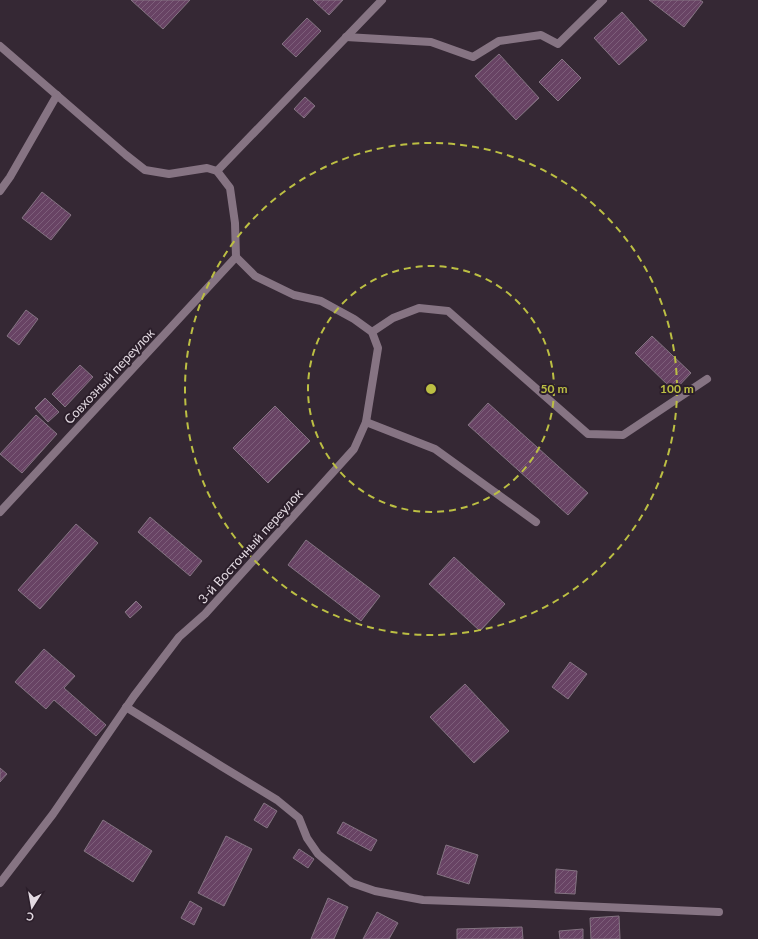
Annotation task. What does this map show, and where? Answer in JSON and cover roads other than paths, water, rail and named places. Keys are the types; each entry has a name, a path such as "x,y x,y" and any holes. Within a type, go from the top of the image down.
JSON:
{"street":[{"path":"217,171 382,0"},
{"path":"346,37 431,42 473,57 499,41 541,35 558,44 603,0"},
{"path":"0,46 126,156 145,170 169,174 207,168 217,171 230,188 235,223 236,257 255,276 294,295 321,301 354,319 372,332 393,318 419,308 448,311 588,434 623,435 707,379"},
{"path":"0,191 10,177 57,95"},
{"name":"Совхозный переулок","path":"0,512 236,257"},
{"name":"3-й Восточный переулок","path":"0,883 53,814 126,707 179,637 205,614 354,449 366,422 378,348 372,332"},
{"path":"366,422 435,449 536,522"},
{"path":"126,707 277,800 299,818 307,838 318,854 352,883 375,891 423,900 720,912"}]}
